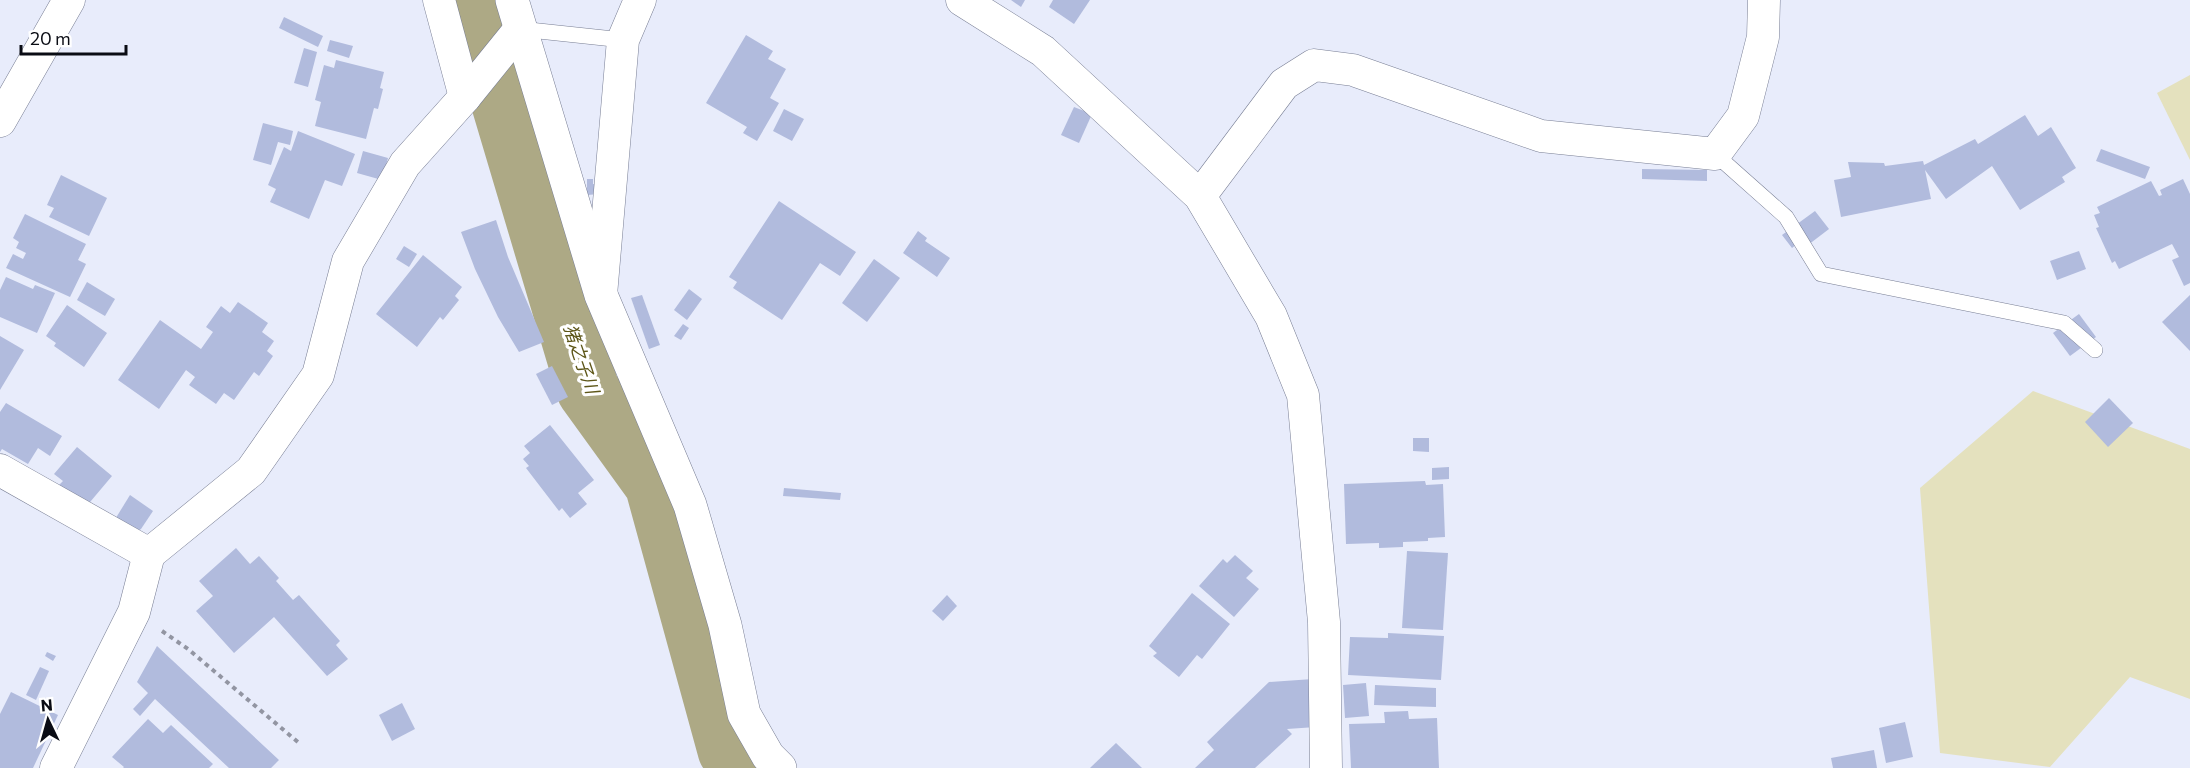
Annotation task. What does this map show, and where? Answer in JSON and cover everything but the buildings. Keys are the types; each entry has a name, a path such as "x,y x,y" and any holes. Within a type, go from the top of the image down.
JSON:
{"street":[{"path":"0,120 69,0"},
{"path":"439,0 470,91"},
{"path":"601,295 623,40 640,0"},
{"path":"962,0 1043,51 1200,196 1271,316 1303,395 1324,622 1326,768"},
{"path":"1200,196 1284,84 1314,65 1353,70 1541,136 1715,154 1743,116 1763,37 1764,0"},
{"path":"56,768 134,612 149,554 251,471 318,375 348,261 405,164 470,91 514,24"},
{"path":"514,24 601,295 690,505 725,625 744,714 768,756 780,768"},
{"path":"0,470 149,554"}],"lane":[{"path":"514,24 623,40"},
{"path":"1715,154 1786,217 1821,274 2064,323 2095,350"}],"path":[{"path":"134,612 188,649 299,743"}],"shaded area":[{"path":"2190,75 2190,160 2157,93"},
{"path":"2033,391 2190,449 2190,699 2130,677 2050,767 1940,753 1920,488"}],"waterway":[{"name":"猪之子川","path":"472,0 588,390 656,484 729,750 744,768"}]}
